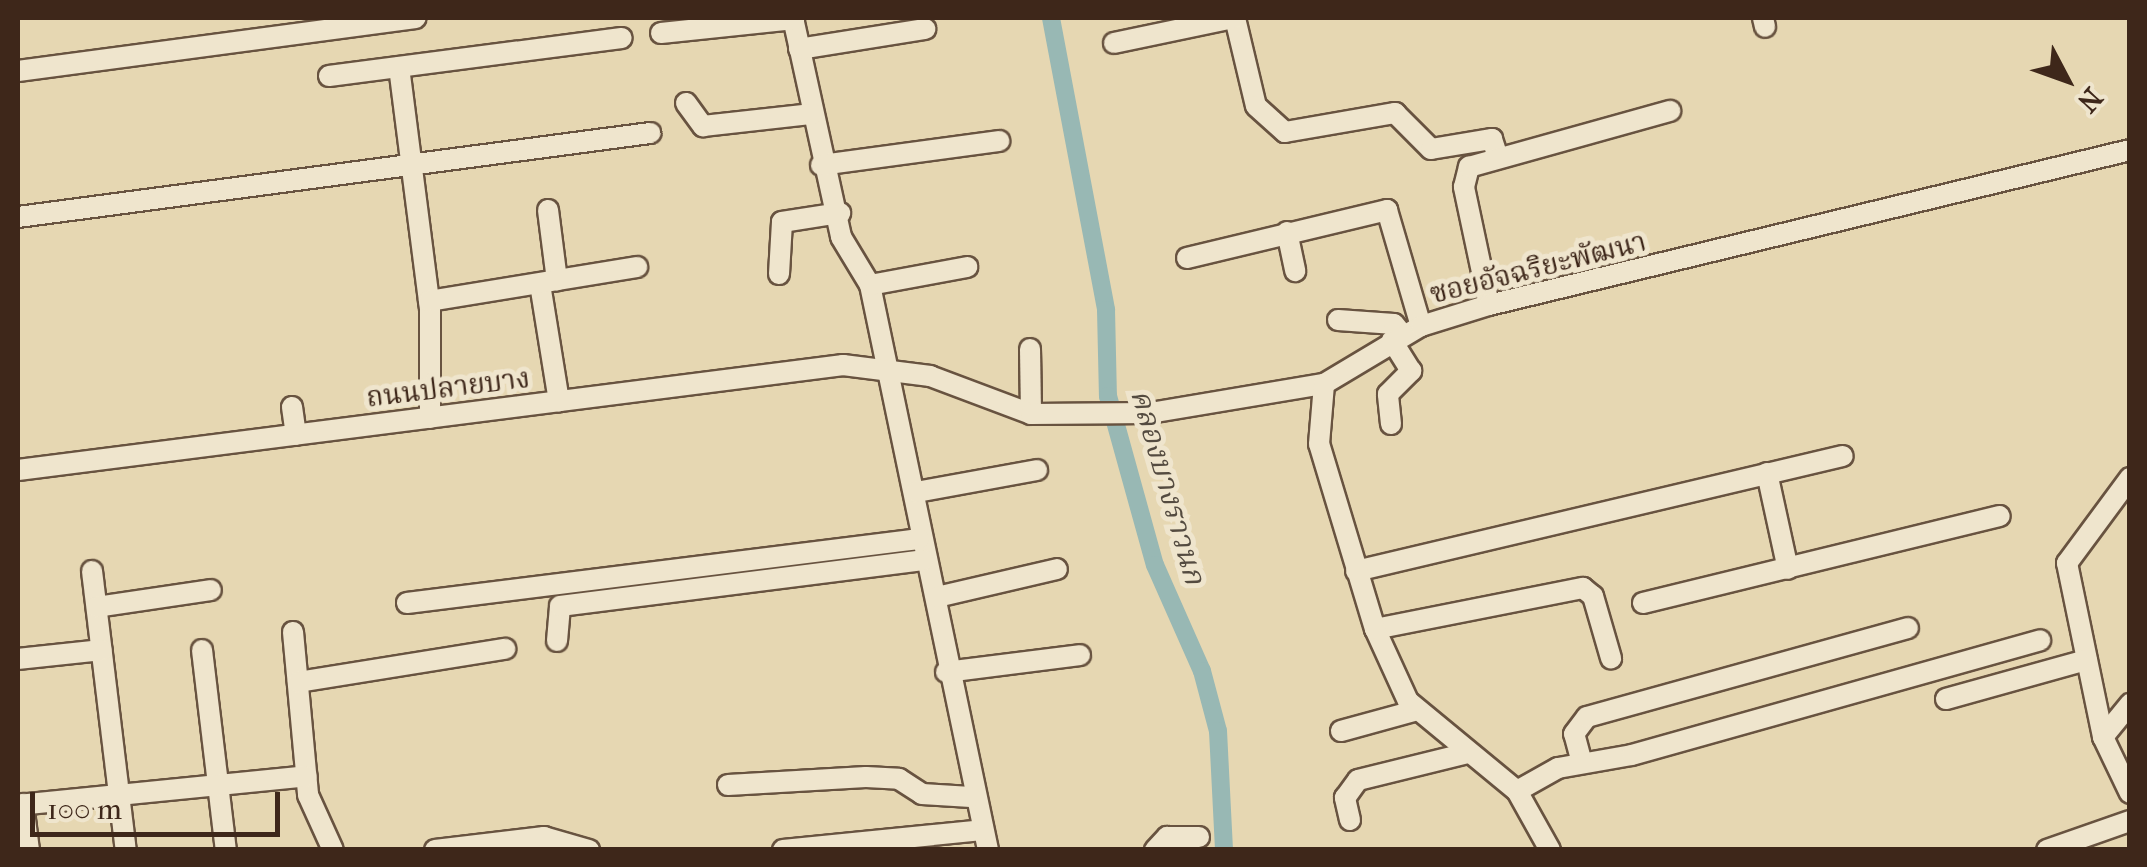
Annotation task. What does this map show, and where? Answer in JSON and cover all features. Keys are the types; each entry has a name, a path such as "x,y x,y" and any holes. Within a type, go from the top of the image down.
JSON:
{"street":[{"path":"18,71 415,18"},
{"path":"661,33 793,18 821,165 840,213 841,237 870,285 916,492 921,549 937,597 946,672 971,796 985,840 783,850"},
{"path":"1114,43 1235,18 1256,106 1293,134 1395,113 1431,148 1492,139 1498,158"},
{"path":"800,50 925,29"},
{"path":"330,76 622,38"},
{"path":"398,67 429,301 430,418"},
{"path":"686,103 704,126 812,114"},
{"path":"1489,305 1465,173 1498,158 1670,111"},
{"path":"18,217 650,133"},
{"path":"821,165 998,141"},
{"name":"ซอยอัจฉริยะพัฒนา","path":"1324,384 1406,334 1489,305 2130,150"},
{"path":"548,210 549,282 559,402"},
{"path":"1187,258 1388,210 1410,371 1388,394 1392,424"},
{"path":"779,274 782,222 840,213"},
{"path":"1287,232 1295,271"},
{"path":"429,301 637,267"},
{"path":"870,285 966,267"},
{"path":"1338,320 1394,324 1406,334"},
{"path":"1030,348 1032,414"},
{"name":"ถนนปลายบาง","path":"18,470 843,365 886,368 1032,414 1096,410 1150,414 1324,384"},
{"path":"1324,384 1320,444 1375,629 1417,710 1517,791 1550,850"},
{"path":"292,407 296,435"},
{"path":"1356,571 1843,456"},
{"path":"916,492 1037,470"},
{"path":"1767,473 1788,569"},
{"path":"2130,478 2069,557 2103,737 2130,793"},
{"path":"1642,603 2000,516"},
{"path":"406,603 921,549"},
{"path":"557,641 560,606 921,549"},
{"path":"937,597 1057,569"},
{"path":"92,571 126,850"},
{"path":"1375,629 1583,588 1593,596 1610,658"},
{"path":"97,608 211,590"},
{"path":"1582,763 1574,734 1587,718 1908,628"},
{"path":"292,632 306,776 333,850"},
{"path":"1517,791 1582,763 2040,640"},
{"path":"298,682 505,649"},
{"path":"18,659 102,650"},
{"path":"202,650 226,850"},
{"path":"946,672 1080,655"},
{"path":"1946,699 2087,660"},
{"path":"2103,737 2130,704"},
{"path":"1341,731 1417,710"},
{"path":"1350,820 1345,798 1358,780 1468,753"},
{"path":"29,850 20,804 219,781 306,776"},
{"path":"728,785 882,778 922,794 971,796"},
{"path":"2046,850 2130,821"},
{"path":"1156,850 1168,836 1199,837"},
{"path":"435,850 545,843 590,850"}],"waterway":[{"name":"คลองบางราวนก","path":"1051,18 1106,310 1108,396 1155,565 1202,671 1218,731 1224,850"}]}
